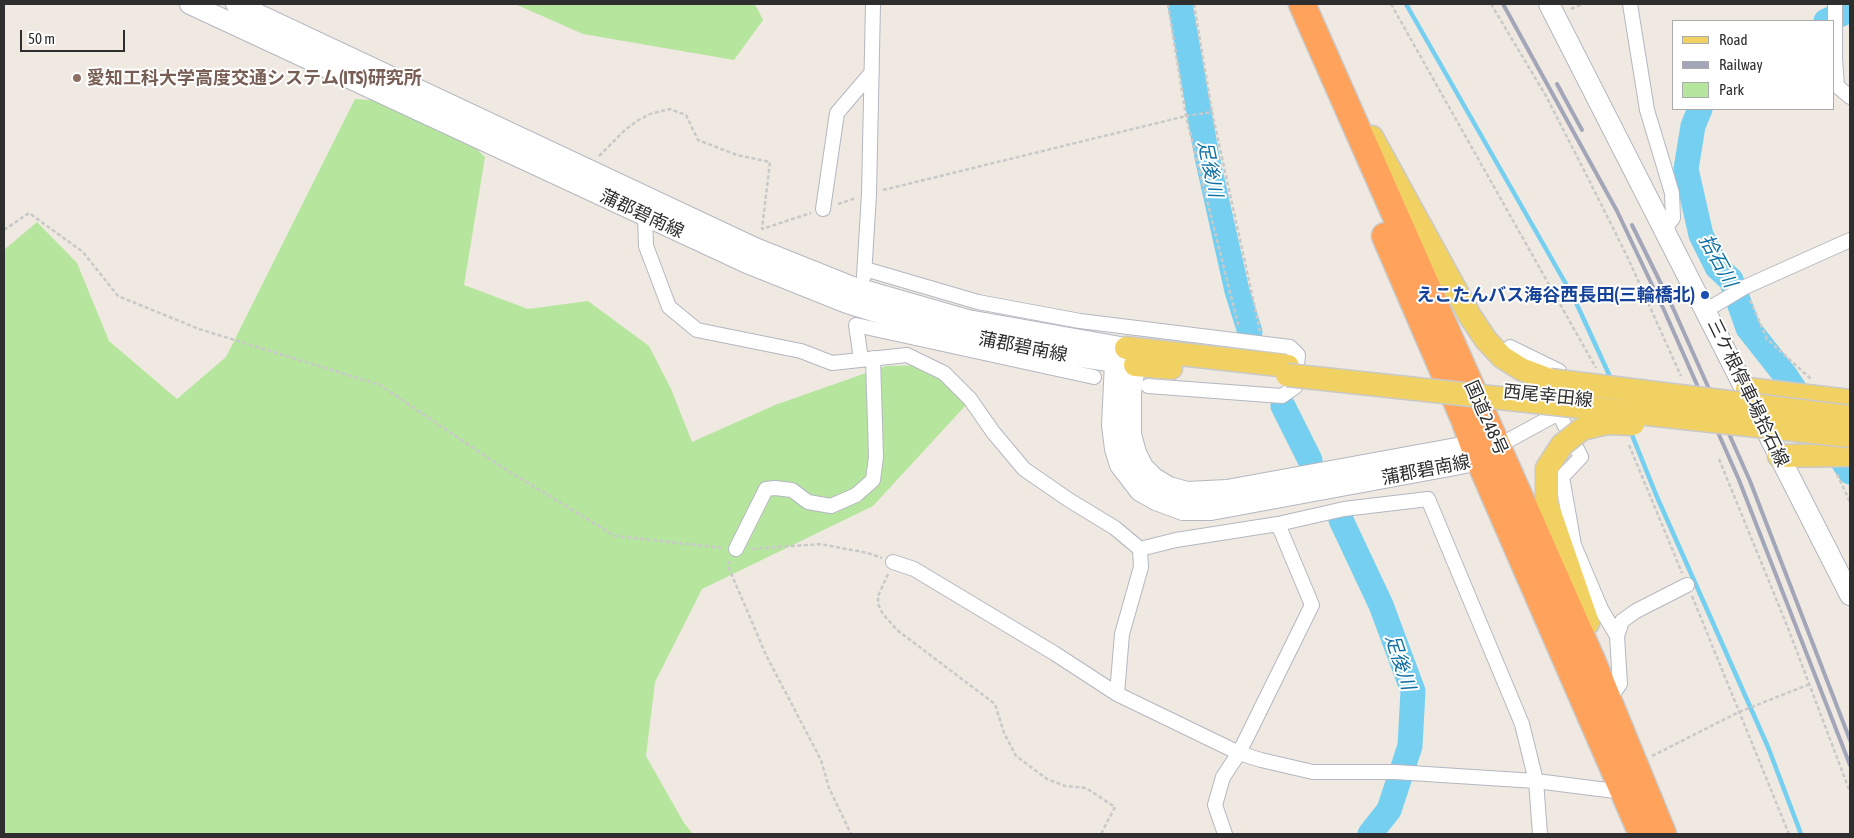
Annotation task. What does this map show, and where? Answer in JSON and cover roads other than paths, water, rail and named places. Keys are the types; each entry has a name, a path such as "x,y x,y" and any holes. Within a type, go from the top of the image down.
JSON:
{"highway":[{"name":"国道248号","path":"1284,4 1484,450 1591,658 1609,706 1664,834"},
{"name":"国道248号","path":"1302,4 1623,792 1642,834"}],"main road":[{"name":"蒲郡碧南線","path":"190,4 747,263 847,303 938,330 1055,353 1125,359"},
{"name":"蒲郡碧南線","path":"236,4 755,248 850,286 968,320 1125,359"},
{"name":"三ケ根停車場拾石線","path":"1549,4 1665,229 1713,305 1747,389 1850,595"},
{"path":"1330,70 1379,150 1470,316 1486,340 1502,357 1521,369 1550,380 1850,417"},
{"name":"蒲郡碧南線","path":"1125,359 1112,425 1115,450 1120,465 1140,491 1156,500 1184,510 1212,510 1484,450"},
{"name":"西尾幸田線","path":"1125,359 1362,376 1850,428"},
{"name":"西尾幸田線","path":"1287,371 1850,436"},
{"path":"1747,389 1836,398"},
{"path":"1591,658 1594,640 1547,504 1547,468 1562,446 1582,430 1607,423 1840,452"},
{"path":"1779,456 1840,452"}],"street":[{"path":"873,4 869,194 865,273 978,302 1080,322 1290,347 1298,355 1296,387 1282,396 1148,386"},
{"path":"1630,4 1648,110 1672,193 1673,218 1665,229"},
{"path":"1835,5 1837,86 1850,97"},
{"path":"823,209 837,113 872,72"},
{"path":"645,216 646,246 669,307 697,330 801,351 832,363 908,355 944,373 970,399 993,432 1024,469 1069,500 1115,528 1140,549 1141,567 1122,634 1117,694"},
{"path":"1713,305 1745,287 1850,240"},
{"path":"736,549 766,489 792,490 808,502 831,506 856,495 873,480 876,457 867,358 856,324 1094,378"},
{"path":"1510,347 1559,371 1558,412 1581,456 1562,478 1574,545 1601,608 1617,636"},
{"path":"1484,450 1558,412 1607,392"},
{"path":"1836,398 1850,428"},
{"path":"1140,549 1176,540 1278,524 1344,509 1428,499 1522,724 1536,781 1540,834"},
{"path":"1225,834 1215,805 1223,777 1239,753 1312,605 1278,524"},
{"path":"893,562 922,574 1054,653 1117,694 1239,753 1312,772 1395,772 1536,781 1623,792"},
{"path":"1609,706 1612,695 1620,684 1617,636 1622,621 1636,611 1687,585"}],"waterway":[{"name":"足後川","path":"1180,4 1207,157 1237,291 1250,332"},
{"path":"1406,4 1574,298 1612,381"},
{"name":"拾石川","path":"1828,20 1850,10"},
{"name":"拾石川","path":"1700,110 1693,126 1686,169 1701,235 1717,267 1731,280 1748,328 1785,375 1850,472"},
{"name":"足後川","path":"1283,406 1310,460"},
{"path":"1630,430 1657,497 1768,747 1801,834"},
{"name":"足後川","path":"1341,520 1381,605 1413,691 1410,746 1389,810 1370,834"}],"railway":[{"path":"1503,4 1617,211 1664,310 1739,480 1850,765"},
{"path":"1557,84 1582,130"},
{"path":"1632,225 1673,308 1750,481 1850,740"}],"place":[{"name":"愛知工科大学高度交通システム(ITS)研究所","path":"77,78"},
{"name":"えこたんバス海谷西長田(三輪橋北)","path":"1705,295"}]}
